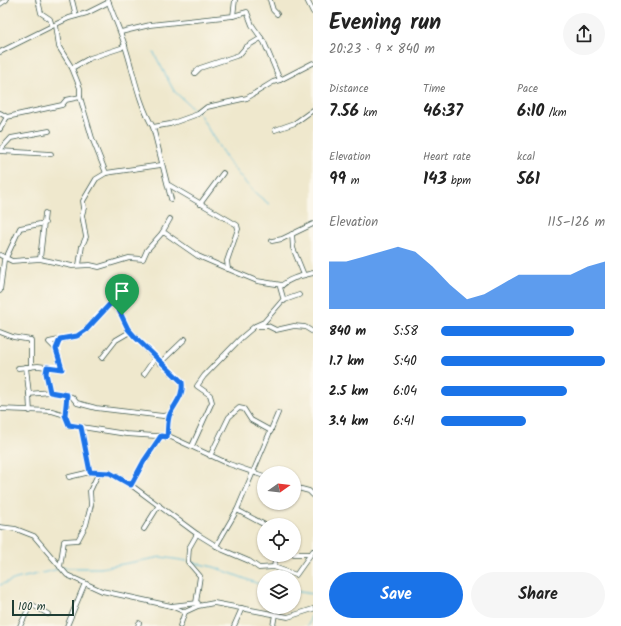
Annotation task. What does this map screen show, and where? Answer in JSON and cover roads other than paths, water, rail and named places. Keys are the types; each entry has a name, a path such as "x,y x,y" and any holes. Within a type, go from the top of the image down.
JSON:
{"street":[{"path":"0,4 6,0"},
{"path":"38,0 41,13 50,19 54,25 59,47 72,68 80,88 80,97 92,138 106,173"},
{"path":"72,0 76,16"},
{"path":"233,16 235,0"},
{"path":"270,0 273,10 277,14"},
{"path":"307,0 313,12"},
{"path":"0,52 54,25 109,1 121,32 146,116 152,127 171,199"},
{"path":"121,32 150,25 233,16 247,12 264,42 280,80"},
{"path":"195,73 200,68 239,55 246,47 261,38"},
{"path":"72,68 90,58 121,48 125,45"},
{"path":"152,127 170,124 198,114 207,107 247,98 272,82 280,80 313,63"},
{"path":"0,113 7,117 62,105 66,100 80,97"},
{"path":"275,130 295,123 313,110"},
{"path":"0,129 7,117"},
{"path":"0,151 11,138 49,131"},
{"path":"0,151 51,154"},
{"path":"80,266 82,246 86,237 82,215 84,208 83,201 96,179 106,173 161,165"},
{"path":"200,204 223,173"},
{"path":"169,185 236,225 238,229 227,261 228,269"},
{"path":"40,259 45,213"},
{"path":"0,255 12,261 40,259 72,266 90,265 99,268 129,258 143,259 147,250 162,232 170,219"},
{"path":"0,291 4,260 20,228 45,223"},
{"path":"272,241 313,224"},
{"path":"162,232 198,256 257,282 282,285 291,279 313,273"},
{"path":"292,234 293,248 304,275"},
{"path":"282,285 280,287 284,301"},
{"path":"192,446 212,402 210,395 196,386 226,352 255,326 264,322 284,301 299,295"},
{"path":"18,368 47,367 62,369 56,349 49,342 77,336 86,330 110,304 116,304 128,329 155,358 182,382 179,400 169,416 167,437"},
{"path":"255,326 268,326 276,330 294,326 305,327 313,332"},
{"path":"102,358 116,340 128,333 128,329"},
{"path":"0,332 13,337 31,340 31,367"},
{"path":"56,349 60,339"},
{"path":"161,363 162,360 180,346 185,339"},
{"path":"144,374 155,358"},
{"path":"26,367 30,411"},
{"path":"47,367 46,373 50,392"},
{"path":"29,394 50,392 67,395 72,397 77,404 96,408 169,416"},
{"path":"67,395 65,415 69,425 126,434 167,437 192,446 210,456 257,473"},
{"path":"210,456 229,417 240,408 244,410 251,420 271,431"},
{"path":"0,409 52,411 65,415"},
{"path":"216,546 237,510 278,413"},
{"path":"81,427 90,472"},
{"path":"131,485 144,461 161,436"},
{"path":"69,477 90,472 110,473 131,485 197,534 216,546 249,561 258,568 274,567 296,574 312,552"},
{"path":"60,568 64,541 78,540 86,525 91,506 90,491 100,472"},
{"path":"301,489 309,491 313,495"},
{"path":"144,529 159,505"},
{"path":"237,510 257,521"},
{"path":"0,527 16,529 34,536 67,575 109,594 171,606 186,612 206,604"},
{"path":"196,603 200,576 188,562 189,548 197,534"},
{"path":"301,553 312,552"},
{"path":"274,567 275,562"},
{"path":"67,626 85,583"},
{"path":"171,606 196,603 214,603 257,611"},
{"path":"20,626 31,604 48,614"},
{"path":"234,626 242,608"},
{"path":"301,614 313,609"},
{"path":"180,626 186,612"},
{"path":"273,626 275,614 288,617 300,614"}],"waterway":[{"path":"154,53 174,91 198,113"},
{"path":"200,115 239,175 269,204"},
{"path":"62,568 101,568 161,557 187,561"},
{"path":"190,562 214,567 257,583"},
{"path":"0,585 16,579 59,569"},
{"path":"301,592 313,594"},
{"path":"308,626 311,616"}]}
